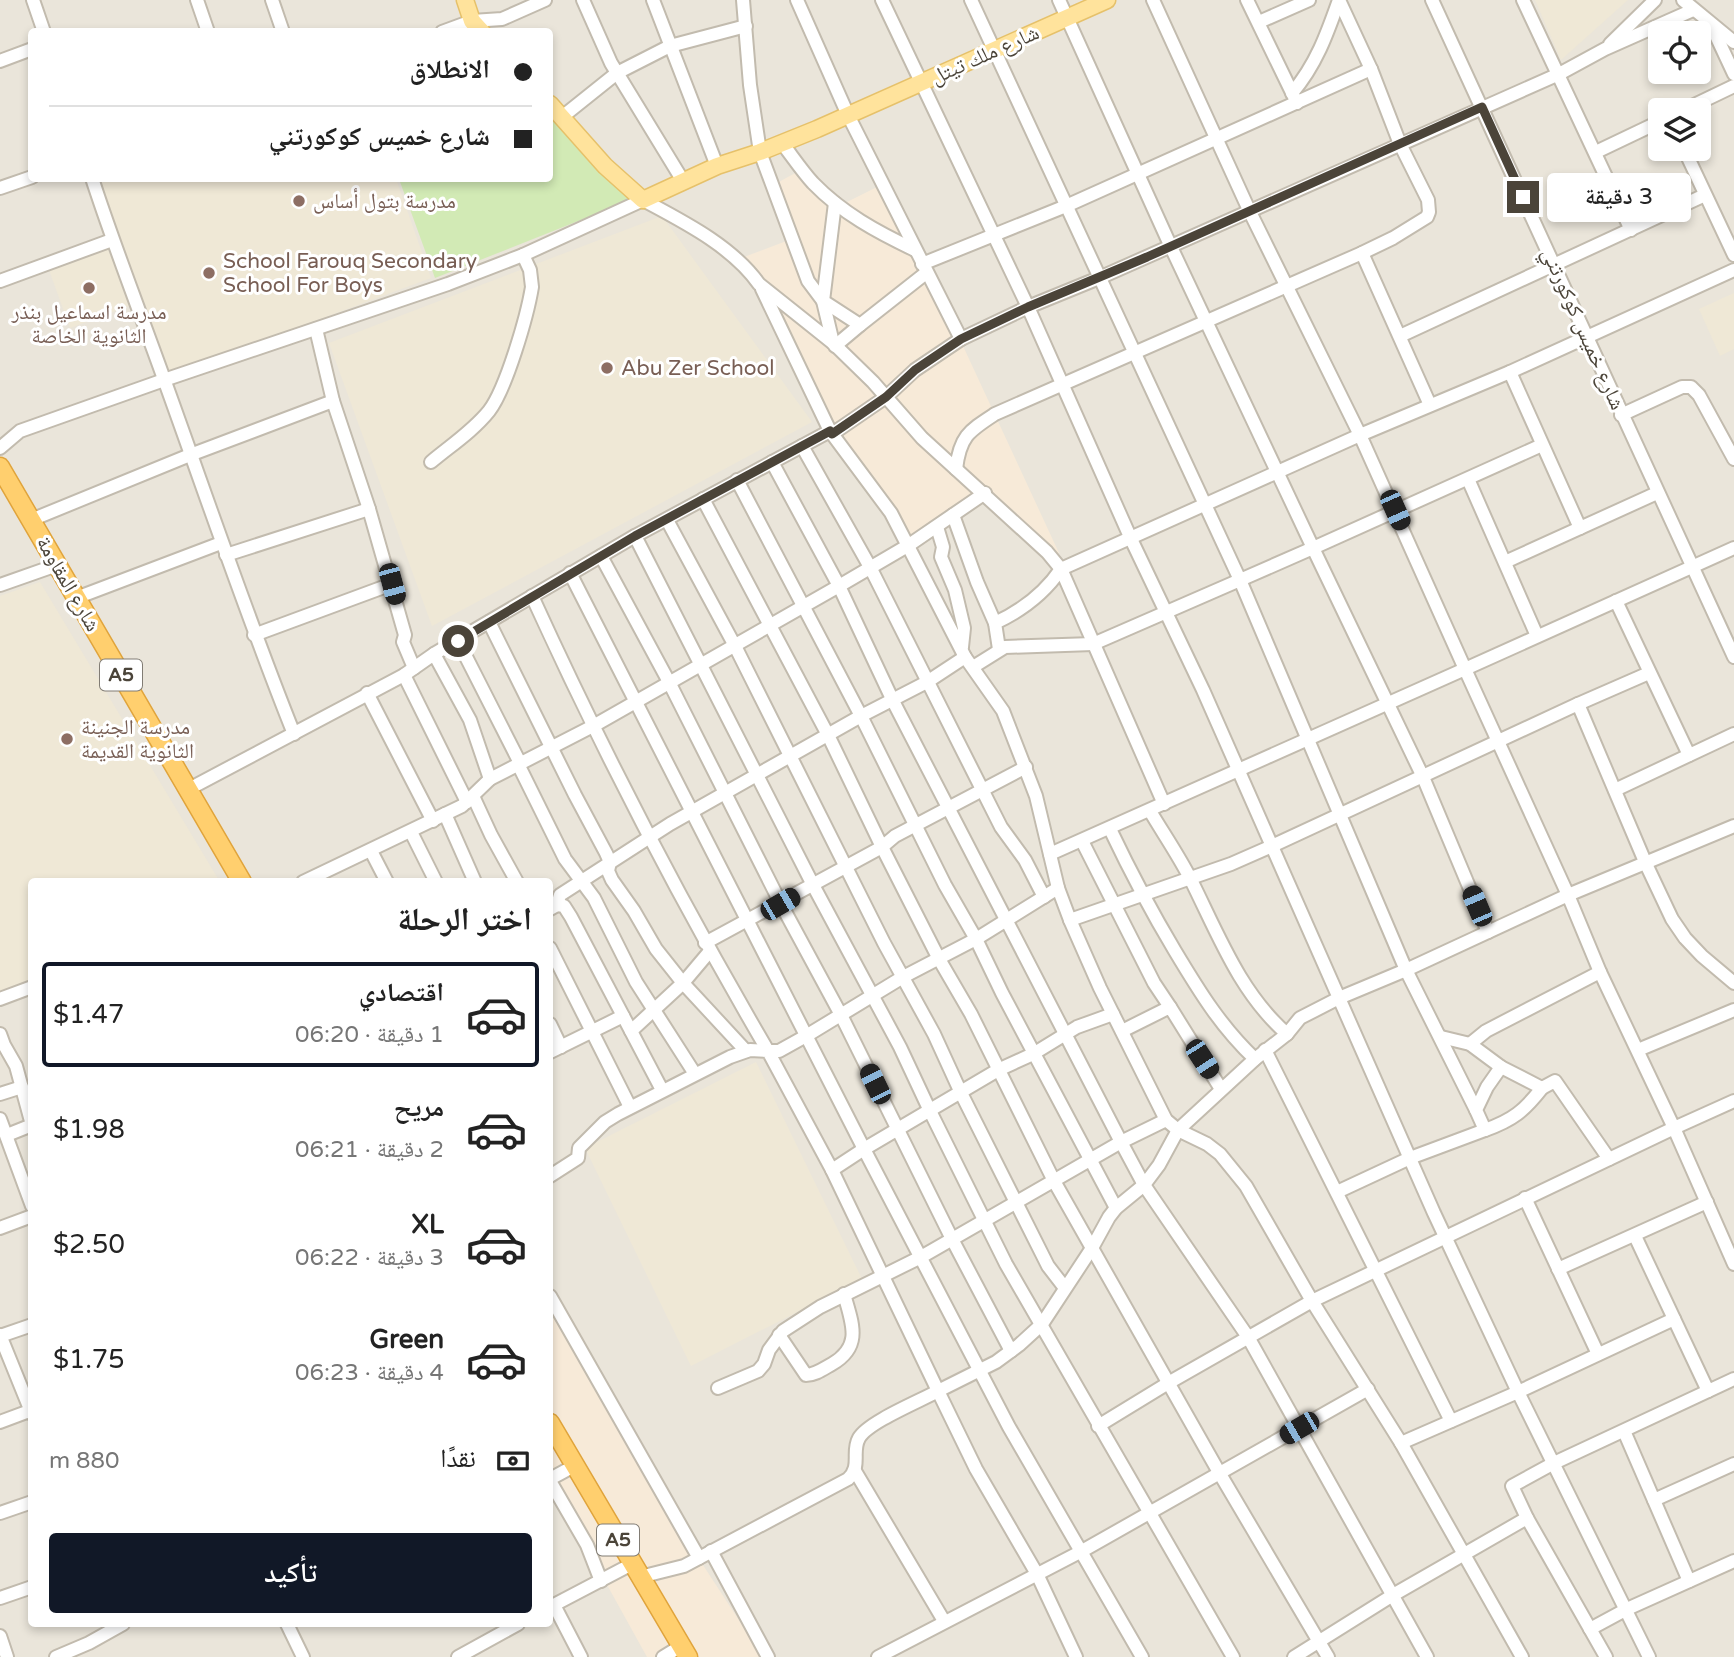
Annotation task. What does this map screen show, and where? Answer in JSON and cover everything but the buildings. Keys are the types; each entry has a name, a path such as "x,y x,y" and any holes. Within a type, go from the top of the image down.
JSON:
{"highway":[{"name":"شارع المقاومة","path":"0,467 240,878"},
{"name":"A5","path":"553,1428 684,1652"}],"main road":[{"path":"465,0 477,26"},
{"name":"شارع ملك تيتل","path":"643,200 717,166 760,152 922,83 1107,0"},
{"path":"553,107 605,166 643,200"}],"street":[{"path":"33,0 43,28"},
{"path":"197,0 207,28"},
{"path":"272,0 282,28"},
{"path":"477,26 502,19 545,0"},
{"path":"583,0 617,73 683,181"},
{"path":"653,0 717,166"},
{"path":"743,0 750,85 760,152 808,281 823,301 860,325"},
{"path":"797,0 848,114 961,339"},
{"path":"882,0 1028,307 1131,539 1238,769 1410,1158 1518,1392 1649,1657"},
{"path":"971,0 1240,580 1406,970 1485,1130"},
{"path":"1059,0 1312,548 1423,777 1488,932"},
{"path":"1153,0 1286,288 1395,510 1600,972 1674,1128 1734,1264"},
{"path":"1247,0 1294,98"},
{"path":"1259,22 1309,0"},
{"path":"1294,98 1318,55 1339,0"},
{"path":"956,469 959,446 968,432 995,414 1286,288 1362,253 1424,220 1429,212 1428,201 1400,144 1371,69 1339,0"},
{"name":"شارع خميس كوكورتني","path":"1432,0 1734,657"},
{"path":"1523,0 1631,230"},
{"path":"1605,49 1655,0"},
{"path":"187,790 409,671 635,536 737,480 831,433 886,397 915,370 961,339 1028,307 1171,247 1559,74 1688,5 1709,21"},
{"path":"1711,23 1734,41"},
{"path":"1711,24 1734,74"},
{"path":"562,117 617,73 670,46 746,26"},
{"path":"0,61 28,50"},
{"path":"834,345 924,268 1216,138 1294,98 1371,69"},
{"path":"1709,98 1734,86"},
{"path":"1596,152 1648,127"},
{"path":"782,143 811,181 835,204 864,225 915,250"},
{"path":"1689,161 1734,254"},
{"path":"0,188 28,178"},
{"path":"93,182 254,635 294,734"},
{"path":"1400,336 1705,195"},
{"path":"0,449 20,431 448,285 523,255 643,200 699,231 751,273 759,284 831,433 878,494 909,545 967,657 1003,711 1038,803 1058,888 1070,920 1166,1121 1207,1144 1229,1164 1246,1186 1312,1301 1401,1443 1522,1657"},
{"path":"834,345 823,301 835,204"},
{"path":"0,281 112,240"},
{"path":"1362,253 1430,405"},
{"path":"431,462 478,423 490,410 501,391 532,288 530,270 523,255"},
{"path":"995,623 1048,588 1061,569 1360,435 1510,372 1734,270"},
{"path":"759,284 834,345 886,397 908,424 985,493 1047,552 1061,569 1164,804"},
{"path":"316,329 333,401 392,584 405,635 403,642 409,671 470,799 515,878"},
{"path":"1510,372 1580,528"},
{"path":"1621,415 1682,387 1691,387 1699,395 1734,459"},
{"path":"31,520 190,455 333,401"},
{"path":"553,907 560,895 692,811 861,716 893,701 967,657 1010,646 1093,644 1166,614 1542,444"},
{"path":"802,446 870,567 1001,827 1025,860 1044,897"},
{"path":"772,462 839,586 893,701 1144,1185 1248,1337 1427,1657"},
{"path":"1468,479 1537,636"},
{"path":"737,480 1089,1162 1116,1208"},
{"path":"312,878 433,821 470,799 490,779 595,724 839,586 909,545 985,493"},
{"path":"1505,562 1657,494"},
{"path":"703,499 828,735 882,847 939,959 971,1014 1054,1181 1220,1474 1328,1657"},
{"path":"76,598 224,549 369,509"},
{"path":"953,515 995,623 999,649"},
{"path":"667,520 735,646 884,943 934,1034 1048,1266 1065,1288"},
{"path":"937,527 943,547 941,557 955,590 964,628 967,657"},
{"path":"635,536 813,885 900,1046 984,1221 1098,1426 1233,1657"},
{"path":"1050,854 1734,548"},
{"path":"601,556 669,682 780,904 841,1015 1011,1351"},
{"path":"0,585 57,565"},
{"path":"570,573 980,1372 1037,1477 1142,1657"},
{"path":"254,635 392,584"},
{"path":"533,596 650,838 832,1170 976,1469 1037,1574 1076,1657"},
{"path":"1616,601 1689,755"},
{"path":"489,622 610,862 608,871 612,880 656,949 683,983 747,1051"},
{"path":"458,641 565,859 583,881 636,982 695,1074"},
{"path":"435,654 470,720 490,779"},
{"path":"1070,920 1272,846 1649,673"},
{"path":"368,693 433,821"},
{"path":"1578,704 1672,919 1685,939 1734,983"},
{"path":"1615,790 1734,734"},
{"path":"631,1031 683,983 708,947 749,920 1026,767"},
{"path":"1150,811 1190,877 1239,975 1268,1017 1287,1034"},
{"path":"445,814 473,878"},
{"path":"944,1621 855,1471 856,1443 860,1436 873,1425 980,1372 1011,1351 1042,1324 1116,1208 1144,1185 1159,1165 1178,1130 1260,1054 1287,1034 1300,1018 1567,895 1734,826"},
{"path":"1110,829 1142,895 1213,1012 1260,1054 1337,1192 1451,1421"},
{"path":"411,832 434,878"},
{"path":"1082,841 1154,983 1221,1089"},
{"path":"371,851 385,878"},
{"path":"553,1174 578,1158 579,1148 605,1122 630,1107 747,1051 779,1051 903,977 976,939 1058,888"},
{"path":"553,907 564,906 571,917 662,1090"},
{"path":"553,953 630,1107"},
{"path":"1470,1044 1486,1031 1600,972"},
{"path":"0,999 28,988"},
{"path":"1122,1031 1170,1007"},
{"path":"1638,1050 1734,1010"},
{"path":"832,1170 998,1070 1033,1054 1077,1027 1113,1014"},
{"path":"555,1050 623,1016"},
{"path":"0,1034 16,1066 28,1110"},
{"path":"1441,1037 1470,1044 1501,1067 1542,1087"},
{"path":"1476,1110 1501,1067"},
{"path":"1337,1192 1410,1158 1514,1118 1526,1109 1542,1087 1555,1082 1609,1159"},
{"path":"0,1094 22,1087"},
{"path":"1098,1426 1312,1301 1734,1101"},
{"path":"0,1118 28,1195"},
{"path":"718,1388 761,1368 779,1335 790,1326 844,1294 921,1257 1121,1142 1166,1121"},
{"path":"7,1135 28,1127"},
{"path":"1525,1198 1598,1353"},
{"path":"1558,1269 1707,1202"},
{"path":"0,1228 28,1218"},
{"path":"1635,1236 1708,1391"},
{"path":"779,1335 806,1375 813,1375 842,1358 847,1353 853,1337 844,1294"},
{"path":"553,1301 768,1657"},
{"path":"1401,1443 1674,1319"},
{"path":"28,1326 0,1336 28,1404"},
{"path":"1606,1657 1527,1518 1512,1486 1554,1463 1734,1379"},
{"path":"878,1657 1082,1550 1368,1389"},
{"path":"0,1422 28,1412"},
{"path":"1624,1431 1689,1581"},
{"path":"1654,1500 1734,1464"},
{"path":"553,1478 574,1466"},
{"path":"553,1605 601,1581 636,1570 673,1570 848,1479 855,1471"},
{"path":"553,1485 587,1545 601,1581"},
{"path":"0,1513 28,1503"},
{"path":"1294,1657 1393,1595 1527,1518"},
{"path":"1590,1629 1627,1609 1734,1561"},
{"path":"0,1598 28,1588"},
{"path":"553,1608 581,1657"},
{"path":"56,1657 113,1627"},
{"path":"288,1627 303,1657"},
{"path":"463,1656 514,1627"},
{"path":"0,1636 8,1657"},
{"path":"663,1657 684,1652"}],"shaded area":[{"path":"0,0 1734,0 1734,1657 0,1657"},
{"path":"1535,0 1628,0 1561,60"},
{"path":"808,166 841,205 879,186 963,346 1059,553 1055,555 985,489 909,541 838,437 765,283 744,257 797,237 777,183"},
{"name":"School Farouq Secondary School For Boys","path":"97,182 397,182 431,278 166,376"},
{"path":"662,216 812,422 432,626 329,343"},
{"name":"مدرسة اسماعيل بنذر الثانوية الخاصة","path":"108,248 129,306 70,328 49,270"},
{"path":"1734,293 1734,349 1720,356 1699,309"},
{"name":"مدرسة الجنينة الثانوية القديمة","path":"40,582 218,878 28,878 28,982 0,993 0,596"},
{"path":"756,1062 862,1279 691,1366 585,1148"},
{"path":"553,1316 671,1516 763,1657 694,1657 592,1488 553,1416"},
{"path":"553,1438 683,1657 647,1657 553,1487"}],"green space":[{"path":"553,114 631,200 435,278 400,182 553,182"}],"place":[{"name":"مدرسة بتول أساس","path":"299,201"},
{"name":"School Farouq Secondary School For Boys","path":"209,273"},
{"name":"مدرسة اسماعيل بنذر الثانوية الخاصة","path":"89,288"},
{"name":"Abu Zer School","path":"607,368"},
{"name":"مدرسة الجنينة الثانوية القديمة","path":"67,739"}],"route":[{"path":"458,641 635,536 830,431 832,434 886,397 915,370 961,339 1482,107 1523,197"}]}
